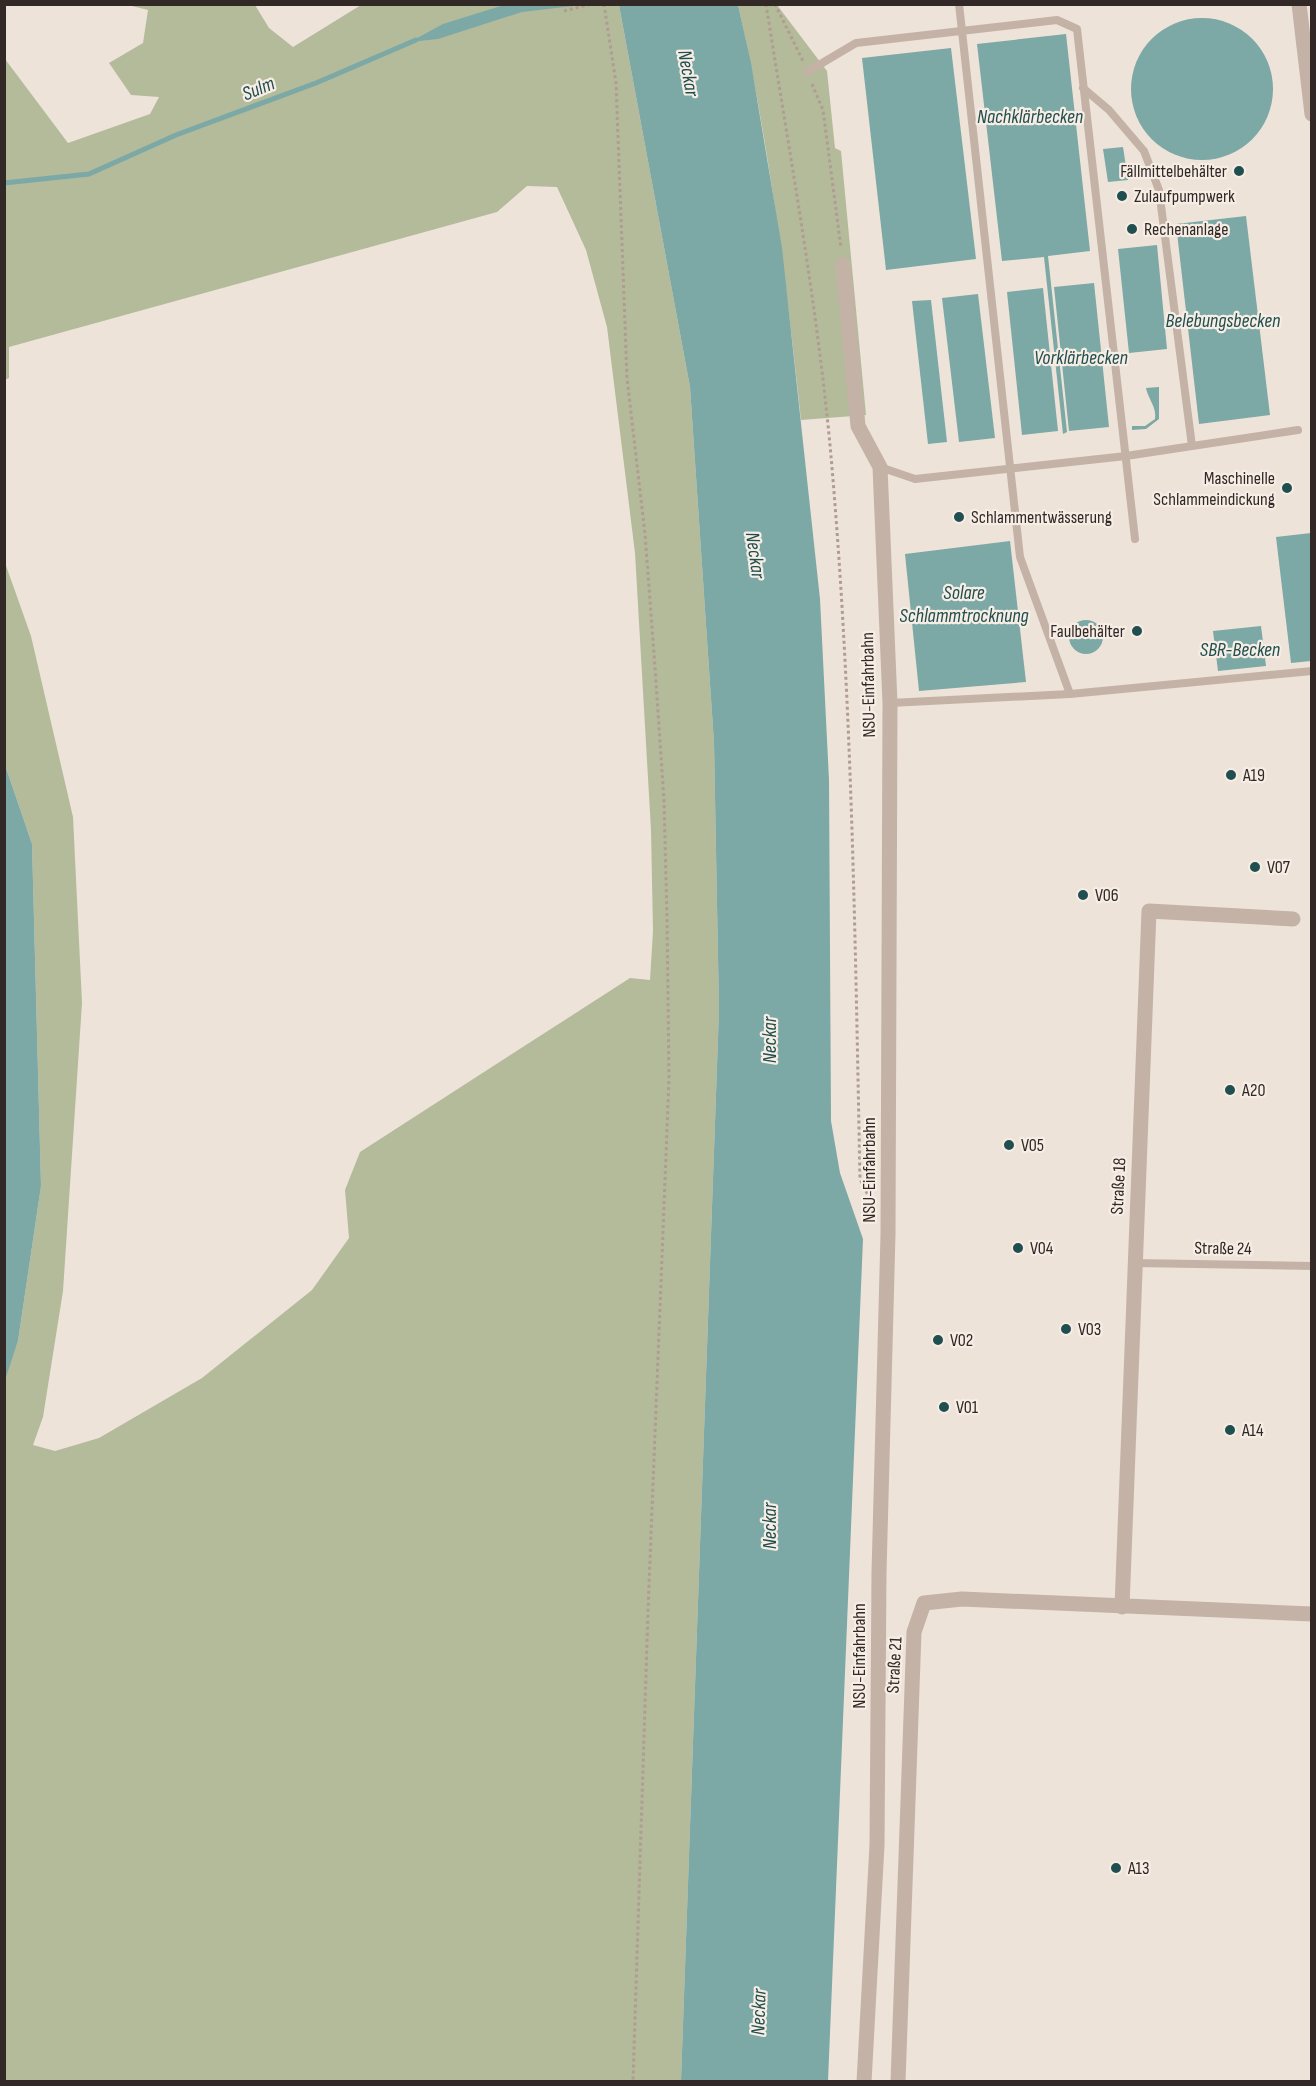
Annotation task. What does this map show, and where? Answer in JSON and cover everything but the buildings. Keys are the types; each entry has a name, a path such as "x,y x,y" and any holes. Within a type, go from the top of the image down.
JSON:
{"street":[{"path":"1299,4 1311,114"},
{"name":"NSU-Einfahrbahn","path":"843,265 858,426 880,467 890,703 888,1234 879,1574 877,1845 864,2082"},
{"name":"Straße 18","path":"1122,1607 1149,911 1293,919"},
{"name":"Straße 21","path":"898,2082 914,1632 924,1603 962,1599 1311,1614"}],"lane":[{"path":"959,4 1020,557 1070,694"},
{"path":"807,72 856,43 1057,20 1077,29 1135,539"},
{"path":"1083,88 1109,110 1144,151 1159,190 1192,446"},
{"path":"880,467 915,478 1126,456 1298,430"},
{"path":"890,703 1070,694 1311,671"},
{"name":"Straße 24","path":"1134,1263 1311,1266"}],"path":[{"path":"478,4 482,7 487,4"},
{"path":"564,11 591,4"},
{"path":"604,4 616,83 627,378 645,534 655,667 664,801 667,917 669,1079 648,1611 633,2082"},
{"path":"766,4 807,261 830,442 843,602 850,754 860,1179 874,1207"},
{"path":"775,4 823,110 843,265"}],"green space":[{"path":"128,5 255,5 269,28 293,47 361,5 619,5 690,387 714,743 719,1010 681,2081 5,2081 4,1380 18,1341 41,1186 32,844 5,765 4,560 31,636 73,817 82,1003 63,1291 43,1417 33,1445 55,1451 99,1438 202,1378 312,1290 349,1238 345,1190 360,1152 630,978 650,980 653,931 651,830 635,553 607,327 586,250 557,187 527,186 497,212 9,347 9,378 5,380 5,59 68,143 150,114 159,97 131,95 109,63 143,43 148,10"},
{"path":"738,5 777,5 827,71 835,148 841,151 866,415 801,420 776,212 759,108"}],"water":[{"path":"504,5 573,6 522,12 438,39 410,42 443,24"},
{"name":"Neckar","path":"619,5 738,5 751,63 782,248 820,599 829,780 831,1121 840,1173 863,1239 828,2081 681,2081 719,1010 714,743 690,387"},
{"name":"Nachklärbecken","path":"1202,18 1229,24 1252,39 1267,62 1273,89 1267,116 1252,139 1229,154 1202,160 1175,154 1152,139 1137,116 1131,89 1137,62 1152,39 1175,24"},
{"name":"Nachklärbecken","path":"1066,34 1090,251 1048,256 1067,432 1063,434 1044,257 1002,261 977,44"},
{"name":"Nachklärbecken","path":"951,48 976,259 886,270 862,58"},
{"path":"1123,147 1128,180 1108,182 1103,149"},
{"name":"Belebungsbecken","path":"1246,216 1270,415 1199,424 1176,224"},
{"path":"1157,245 1167,349 1129,353 1118,249"},
{"name":"Vorklärbecken","path":"1094,283 1109,427 1069,431 1054,287"},
{"path":"1043,288 1058,431 1022,435 1007,292"},
{"path":"978,294 995,438 959,442 942,298"},
{"path":"931,300 947,442 928,444 912,301"},
{"path":"1159,387 1159,419 1146,429 1132,430 1132,426 1145,426 1155,419 1155,411 1146,388"},
{"name":"SBR-Becken","path":"1311,533 1311,661 1291,663 1276,537"},
{"name":"Solare Schlammtrocknung","path":"1010,541 1026,682 919,691 905,554"},
{"path":"1086,620 1098,625 1103,637 1098,649 1086,654 1074,649 1069,637 1074,625"},
{"name":"SBR-Becken","path":"1261,626 1266,666 1218,671 1213,631"},
{"path":"5,765 32,844 41,1186 18,1341 5,1380"}],"waterway":[{"name":"Sulm","path":"4,183 89,174 176,135 316,83 416,40"}],"place":[{"name":"Fällmittelbehälter","path":"1239,171"},
{"name":"Zulaufpumpwerk","path":"1122,196"},
{"name":"Rechenanlage","path":"1132,229"},
{"name":"Maschinelle Schlammeindickung","path":"1287,488"},
{"name":"Schlammentwässerung","path":"959,517"},
{"name":"Faulbehälter","path":"1137,631"},
{"name":"A19","path":"1231,775"},
{"name":"V07","path":"1255,867"},
{"name":"V06","path":"1083,895"},
{"name":"A20","path":"1230,1090"},
{"name":"V05","path":"1009,1145"},
{"name":"V04","path":"1018,1248"},
{"name":"V03","path":"1066,1329"},
{"name":"V02","path":"938,1340"},
{"name":"V01","path":"944,1407"},
{"name":"A14","path":"1230,1430"},
{"name":"A13","path":"1116,1868"}]}
